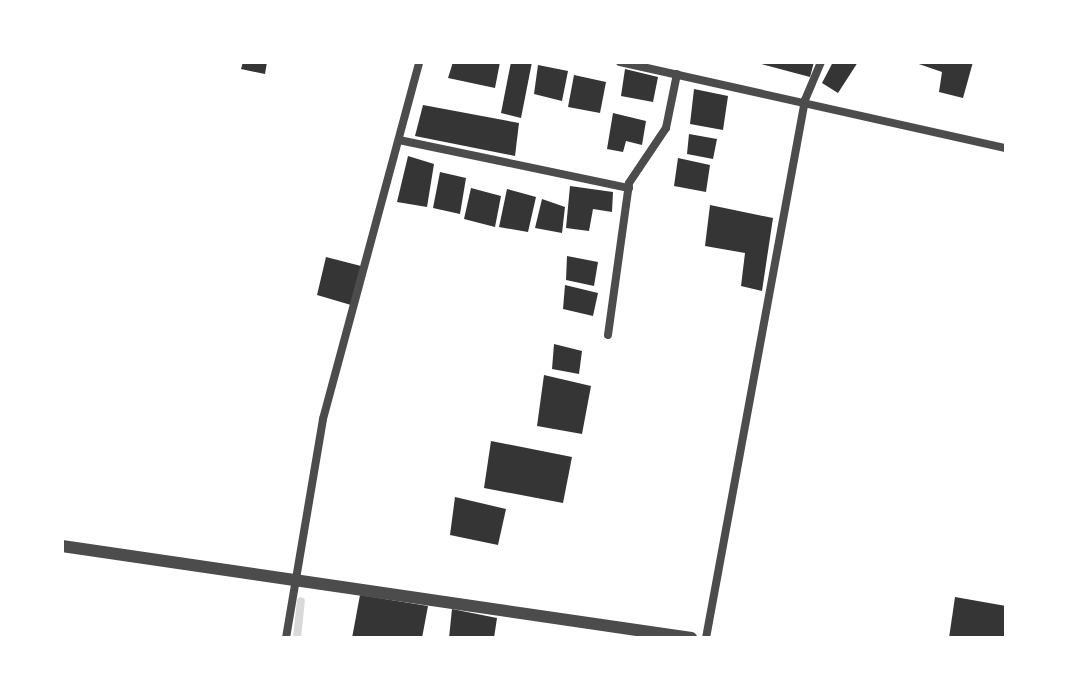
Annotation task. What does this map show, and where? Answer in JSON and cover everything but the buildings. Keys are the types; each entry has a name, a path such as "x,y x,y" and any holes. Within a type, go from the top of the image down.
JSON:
{"street":[{"path":"286,638 323,419 419,62"},
{"path":"620,62 805,100 1006,148"},
{"path":"706,638 805,100 821,62"},
{"path":"608,335 629,188 666,128 677,74"},
{"path":"399,140 629,188"},
{"path":"62,546 691,638"}],"waterway":[{"path":"297,638 301,601"}]}
